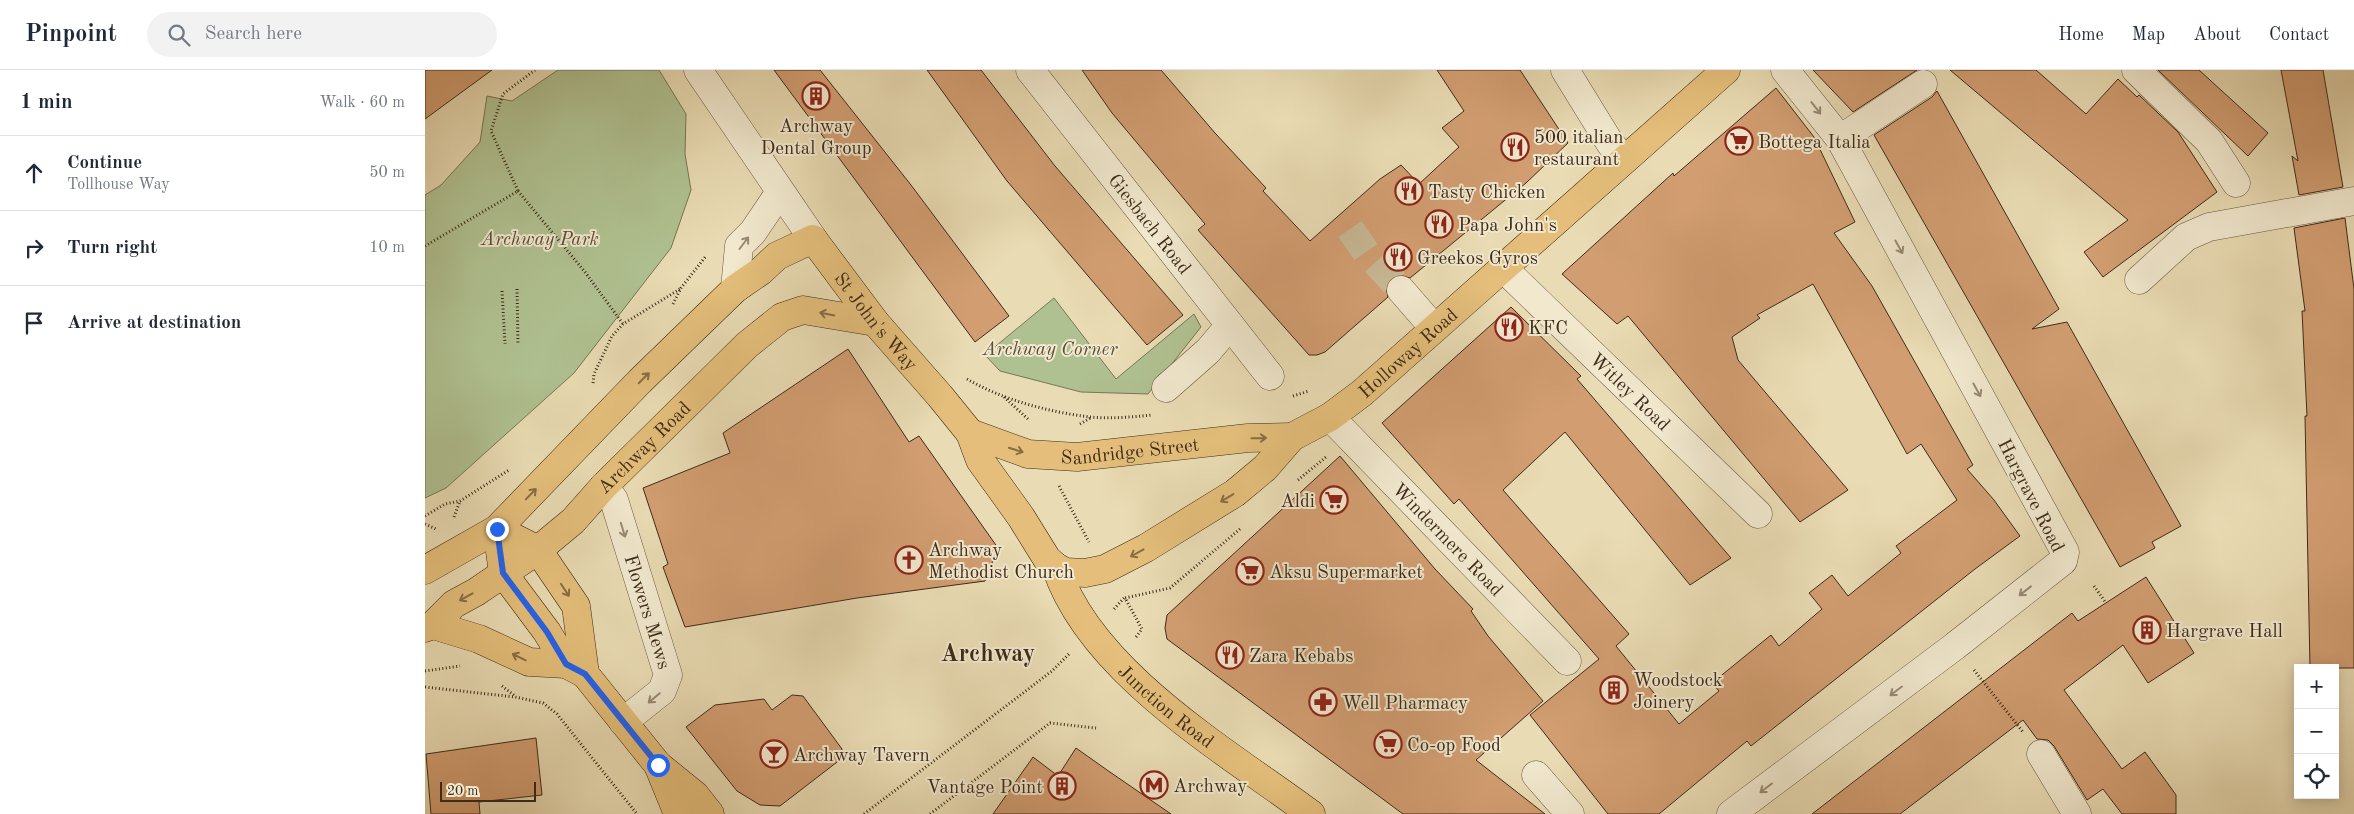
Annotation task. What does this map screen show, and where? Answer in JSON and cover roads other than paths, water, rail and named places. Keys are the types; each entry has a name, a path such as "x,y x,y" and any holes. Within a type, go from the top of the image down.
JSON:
{"main road":[{"name":"Holloway Road","path":"1056,567 1074,573 1105,569 1139,552 1235,493 1265,468 1292,437 1331,417 1362,393 1434,328 1504,269 1726,70"},
{"path":"425,570 497,529 640,381 735,289 761,272 777,256 813,239"},
{"name":"St John's Way","path":"813,239 875,322 970,433 980,460 1021,517 1047,559 1056,567"},
{"name":"Archway Road","path":"429,626 454,604 538,550 573,521 604,486 747,345 782,317 803,310 875,322"},
{"name":"Sandridge Street","path":"970,433 1028,454 1077,457 1248,438 1292,437"},
{"path":"497,529 538,550 576,606 576,669"},
{"path":"497,529 503,573 547,632 658,765 695,795 710,814"},
{"name":"Junction Road","path":"1056,567 1063,590 1091,631 1123,669 1221,750 1311,814"},
{"path":"429,626 479,639 529,662 576,669"},
{"path":"658,765 678,814"}],"street":[{"name":"St John's Way","path":"698,70 813,239"},
{"name":"Giesbach Road","path":"1030,70 1231,325 1277,387"},
{"path":"1565,70 1610,143 1624,160"},
{"name":"Hargrave Road","path":"1731,814 1955,646 2063,561 2065,552 1840,139 1785,70"},
{"path":"2137,70 2209,141 2236,183"},
{"path":"1840,139 1923,84"},
{"path":"735,289 739,246 753,232 780,192"},
{"path":"2139,280 2186,237 2209,227 2354,201"},
{"name":"Witley Road","path":"1504,269 1757,514"},
{"path":"1401,290 1434,328"},
{"path":"1166,388 1208,351 1231,325"},
{"name":"Windermere Road","path":"1331,417 1567,661"},
{"name":"Flowers Mews","path":"604,486 614,500 668,675 662,691 623,722"},
{"path":"2041,754 2077,814"},
{"path":"1536,775 1570,814"}],"tunnel":[{"path":"1350,229 1366,252 1401,290"}],"place":[{"name":"Archway Dental Group","path":"816,96"},
{"name":"Bottega Italia","path":"1739,141"},
{"name":"500 italian restaurant","path":"1515,147"},
{"name":"Tasty Chicken","path":"1409,191"},
{"name":"Papa John's","path":"1439,224"},
{"name":"Greekos Gyros","path":"1398,257"},
{"name":"KFC","path":"1509,327"},
{"name":"Aldi","path":"1334,500"},
{"name":"Archway Methodist Church","path":"909,560"},
{"name":"Aksu Supermarket","path":"1250,571"},
{"name":"Hargrave Hall","path":"2147,630"},
{"name":"Zara Kebabs","path":"1230,655"},
{"name":"Woodstock Joinery","path":"1614,690"},
{"name":"Well Pharmacy","path":"1323,702"},
{"name":"Co-op Food","path":"1388,744"},
{"name":"Archway Tavern","path":"774,754"},
{"name":"Archway","path":"1154,785"},
{"name":"Vantage Point","path":"1062,786"}],"district":[{"name":"Archway","path":"988,653"}],"park label":[{"name":"Archway Park","path":"540,238"},
{"name":"Archway Corner","path":"1050,348"}]}
